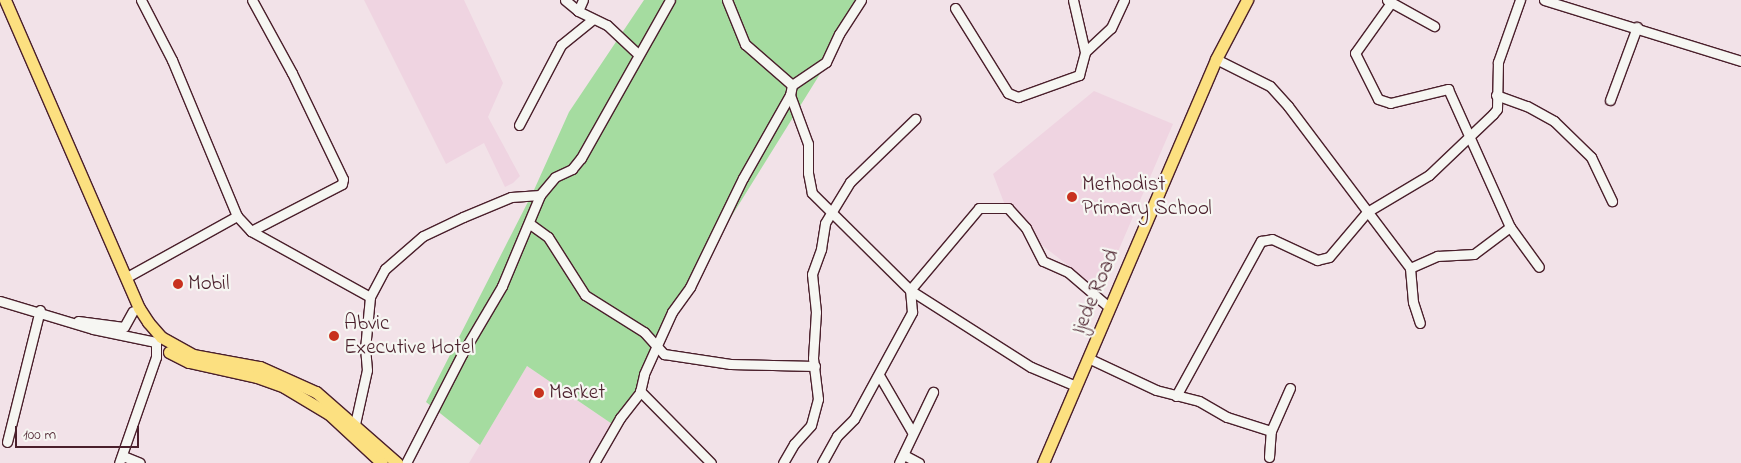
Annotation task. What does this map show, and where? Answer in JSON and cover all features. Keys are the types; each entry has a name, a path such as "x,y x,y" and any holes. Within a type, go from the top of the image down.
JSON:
{"main road":[{"path":"5,0 12,24 133,311 156,342 189,362 257,377 314,403 340,422 382,463"},
{"name":"Ijede Road","path":"1043,463 1216,59 1247,0"},
{"path":"0,5 12,24 143,315 161,337 192,355 260,367 288,378 319,394 397,463"}],"street":[{"path":"141,0 175,67 237,216 251,230 370,297"},
{"path":"251,230 337,188 342,178 292,73 252,0"},
{"path":"566,0 578,11 607,25 638,54"},
{"path":"578,11 583,0"},
{"path":"406,463 462,354 502,286 530,224 540,195 555,177 572,169 581,158 670,0"},
{"path":"726,0 745,44 791,81"},
{"path":"791,81 810,76 826,62 839,34 861,0"},
{"path":"955,8 1012,96 1079,75 1085,52 1073,0"},
{"path":"1085,52 1111,28 1124,0"},
{"path":"1176,396 1261,241 1272,239 1323,260 1367,212 1422,181 1469,138 1497,109 1498,62 1520,0"},
{"path":"1544,0 1741,60"},
{"path":"1434,26 1389,2 1356,53 1378,99 1390,103 1448,89 1510,227 1540,267"},
{"path":"519,124 561,45 593,19"},
{"path":"1610,100 1636,27"},
{"path":"1216,59 1259,79 1278,94 1410,268 1413,302 1420,323"},
{"path":"594,463 620,418 640,391 656,345 790,95 791,81"},
{"path":"1496,94 1527,106 1554,121 1591,157 1612,201"},
{"path":"790,95 808,144 808,173 812,193 830,212 910,290 1031,367 1076,386"},
{"path":"783,463 814,418 819,385 815,366 816,312 812,274 830,212 850,182 915,119"},
{"path":"355,424 367,370 365,349 370,297 385,269 423,236 511,197 540,195"},
{"path":"822,463 837,436 854,419 912,312 910,290 972,213 979,208 1000,206 1008,208 1026,228 1043,261 1068,272 1110,308"},
{"path":"127,277 212,226 237,216"},
{"path":"530,224 548,237 585,295 644,332 671,357 730,364 815,366"},
{"path":"1410,268 1437,256 1474,254 1510,227"},
{"path":"0,301 40,310 93,329 156,342 156,357 121,460 140,463"},
{"path":"8,442 40,310"},
{"path":"73,321 124,327 133,311"},
{"path":"1088,358 1156,390 1200,401 1227,417 1271,431"},
{"path":"879,375 912,432"},
{"path":"1269,457 1271,431 1290,388"},
{"path":"640,391 711,463"},
{"path":"919,463 902,459 912,432 933,392"}],"shaded area":[{"path":"364,0 464,0 503,83 488,117 520,176 513,183 505,187 484,143 446,164"},
{"name":"Methodist Primary School","path":"1094,91 1173,124 1101,291 1011,221 993,174"},
{"name":"Market","path":"527,366 618,428 599,463 469,463"}],"green space":[{"path":"644,0 866,0 718,238 618,428 527,366 480,445 426,402 534,190 569,112"}],"place":[{"name":"Methodist Primary School","path":"1072,197"},
{"name":"Mobil","path":"178,284"},
{"name":"Abvic Executive Hotel","path":"334,336"},
{"name":"Market","path":"539,393"}]}
